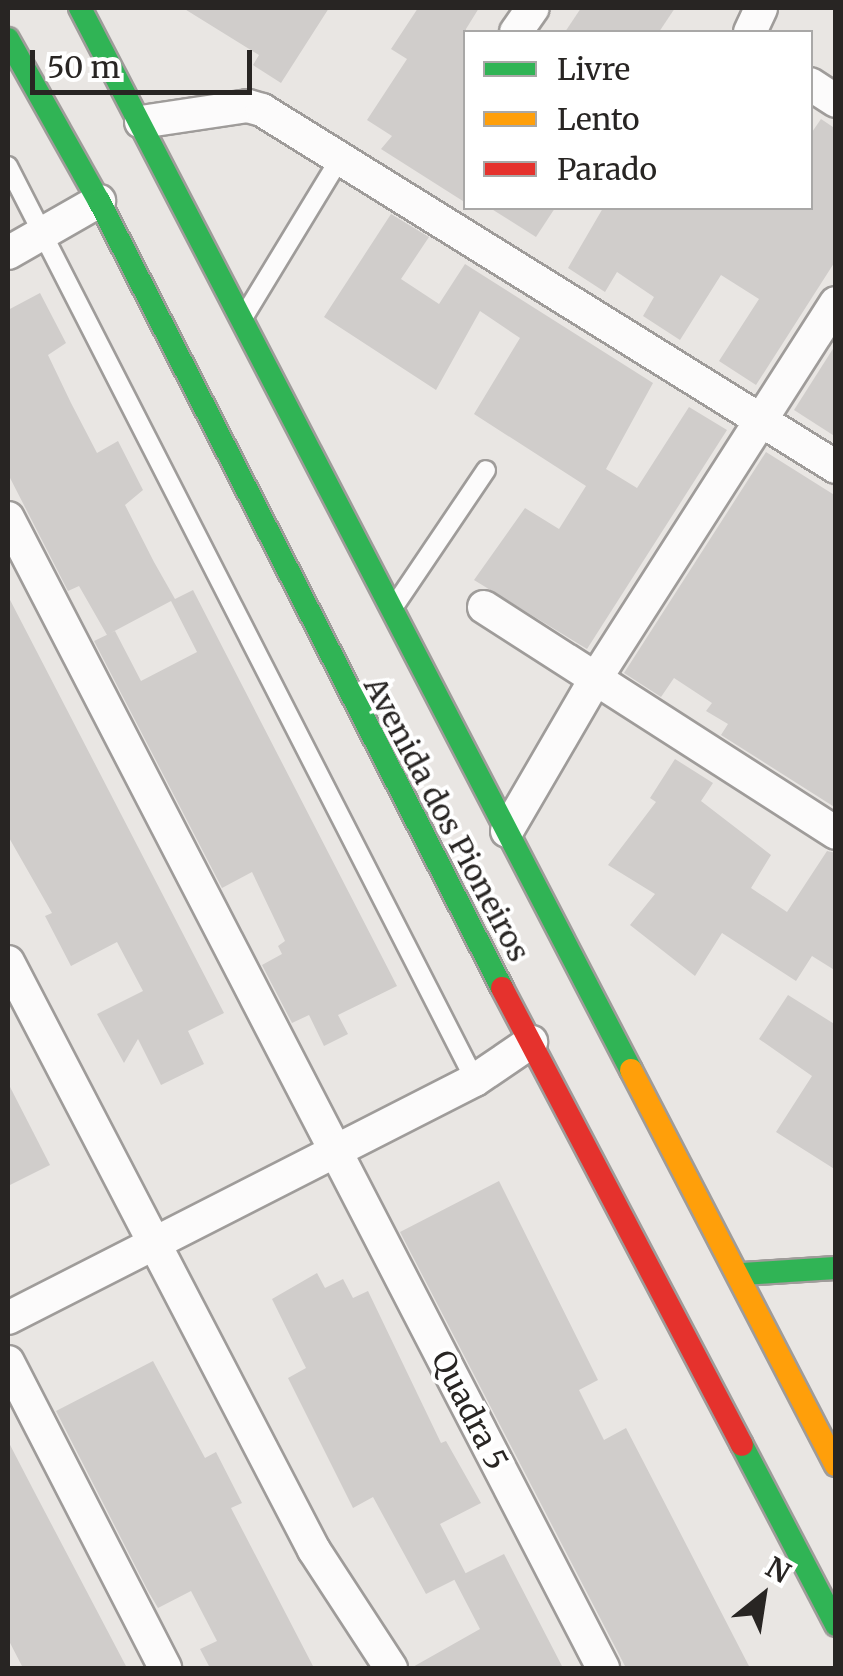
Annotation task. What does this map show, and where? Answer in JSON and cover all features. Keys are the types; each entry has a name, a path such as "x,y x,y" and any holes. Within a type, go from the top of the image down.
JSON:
{"main road":[{"name":"Avenida dos Pioneiros","path":"80,8 742,1274 836,1465"},
{"name":"Avenida dos Pioneiros","path":"8,39 100,201 331,662 836,1625"},
{"path":"144,288 196,309 213,259"},
{"path":"362,603 393,608"},
{"path":"331,662 328,629 339,614"},
{"path":"742,1274 836,1268"}],"street":[{"path":"517,30 533,8"},
{"path":"813,86 836,101"},
{"path":"141,122 248,106 342,155 836,467"},
{"path":"8,253 100,201"},
{"path":"507,831 596,678 836,303"},
{"name":"Quadra 5","path":"8,518 603,1668"},
{"path":"484,607 836,833"},
{"path":"8,962 314,1550 391,1668"},
{"path":"8,1318 475,1080 531,1042"},
{"path":"8,1362 166,1668"}],"lane":[{"path":"243,318 342,155"},
{"path":"8,166 475,1080"},
{"path":"393,608 486,470"}],"building":[{"path":"183,8 329,8 281,83 253,65 259,55"},
{"path":"418,8 479,8 463,30 463,201 381,149 392,136 367,120 407,59 391,49"},
{"path":"581,8 675,8 660,30 566,30"},
{"path":"821,119 836,129 836,260 756,385 719,361 759,299 721,275 680,340 643,316 654,297 617,272 605,292 568,268 602,210 813,210 813,131"},
{"path":"493,210 554,210 536,237"},
{"path":"391,214 429,237 401,279 439,304 465,264 653,383 606,469 637,488 689,407 727,430 587,649 474,580 525,508 559,529 586,486 474,414 520,338 480,311 436,390 324,317"},
{"path":"40,293 66,343 48,355 71,403 97,453 118,441 143,490 125,505 154,562 175,599 193,590 397,986 338,1015 348,1034 324,1046 309,1015 292,1023 262,965 282,954 278,946 285,941 252,872 222,888 94,641 107,635 79,586 68,591 8,474 8,310","holes":["171,601 197,652 141,681 115,631 110,633"]},
{"path":"836,344 836,437 794,410"},
{"path":"766,452 836,496 836,808 721,735 728,724 706,711 712,703 674,678 661,697 624,673"},
{"path":"8,596 224,1013 188,1031 204,1064 161,1085 138,1039 124,1063 97,1014 143,991 117,942 71,966 45,916 52,913 8,836"},
{"path":"675,759 713,783 701,801 771,855 751,888 787,912 827,851 836,853 836,971 812,956 796,981 722,933 695,976 630,925 655,894 608,865 656,802 650,798"},
{"path":"788,995 836,1025 836,1170 776,1132 812,1076 759,1039"},
{"path":"8,1083 50,1165 8,1186"},
{"path":"499,1181 598,1380 579,1390 604,1440 626,1428 750,1668 626,1668 400,1232"},
{"path":"317,1273 325,1288 343,1279 353,1298 368,1291 441,1443 446,1441 481,1503 440,1524 466,1574 426,1594 373,1497 353,1508 288,1378 306,1368 272,1299"},
{"path":"153,1361 205,1458 216,1452 242,1503 231,1508 314,1668 210,1668 200,1649 217,1641 191,1591 158,1608 148,1591 56,1411"},
{"path":"8,1441 127,1668 23,1668 8,1639"},
{"path":"504,1554 563,1668 411,1668 480,1629 454,1579"}],"traffic: fast":[{"path":"80,8 631,1070"},
{"path":"8,39 99,201 502,988"},
{"path":"742,1274 836,1268"},
{"path":"742,1445 836,1625"}],"traffic: slow":[{"path":"631,1070 836,1465"}],"traffic: jam":[{"path":"502,988 742,1445"}]}
